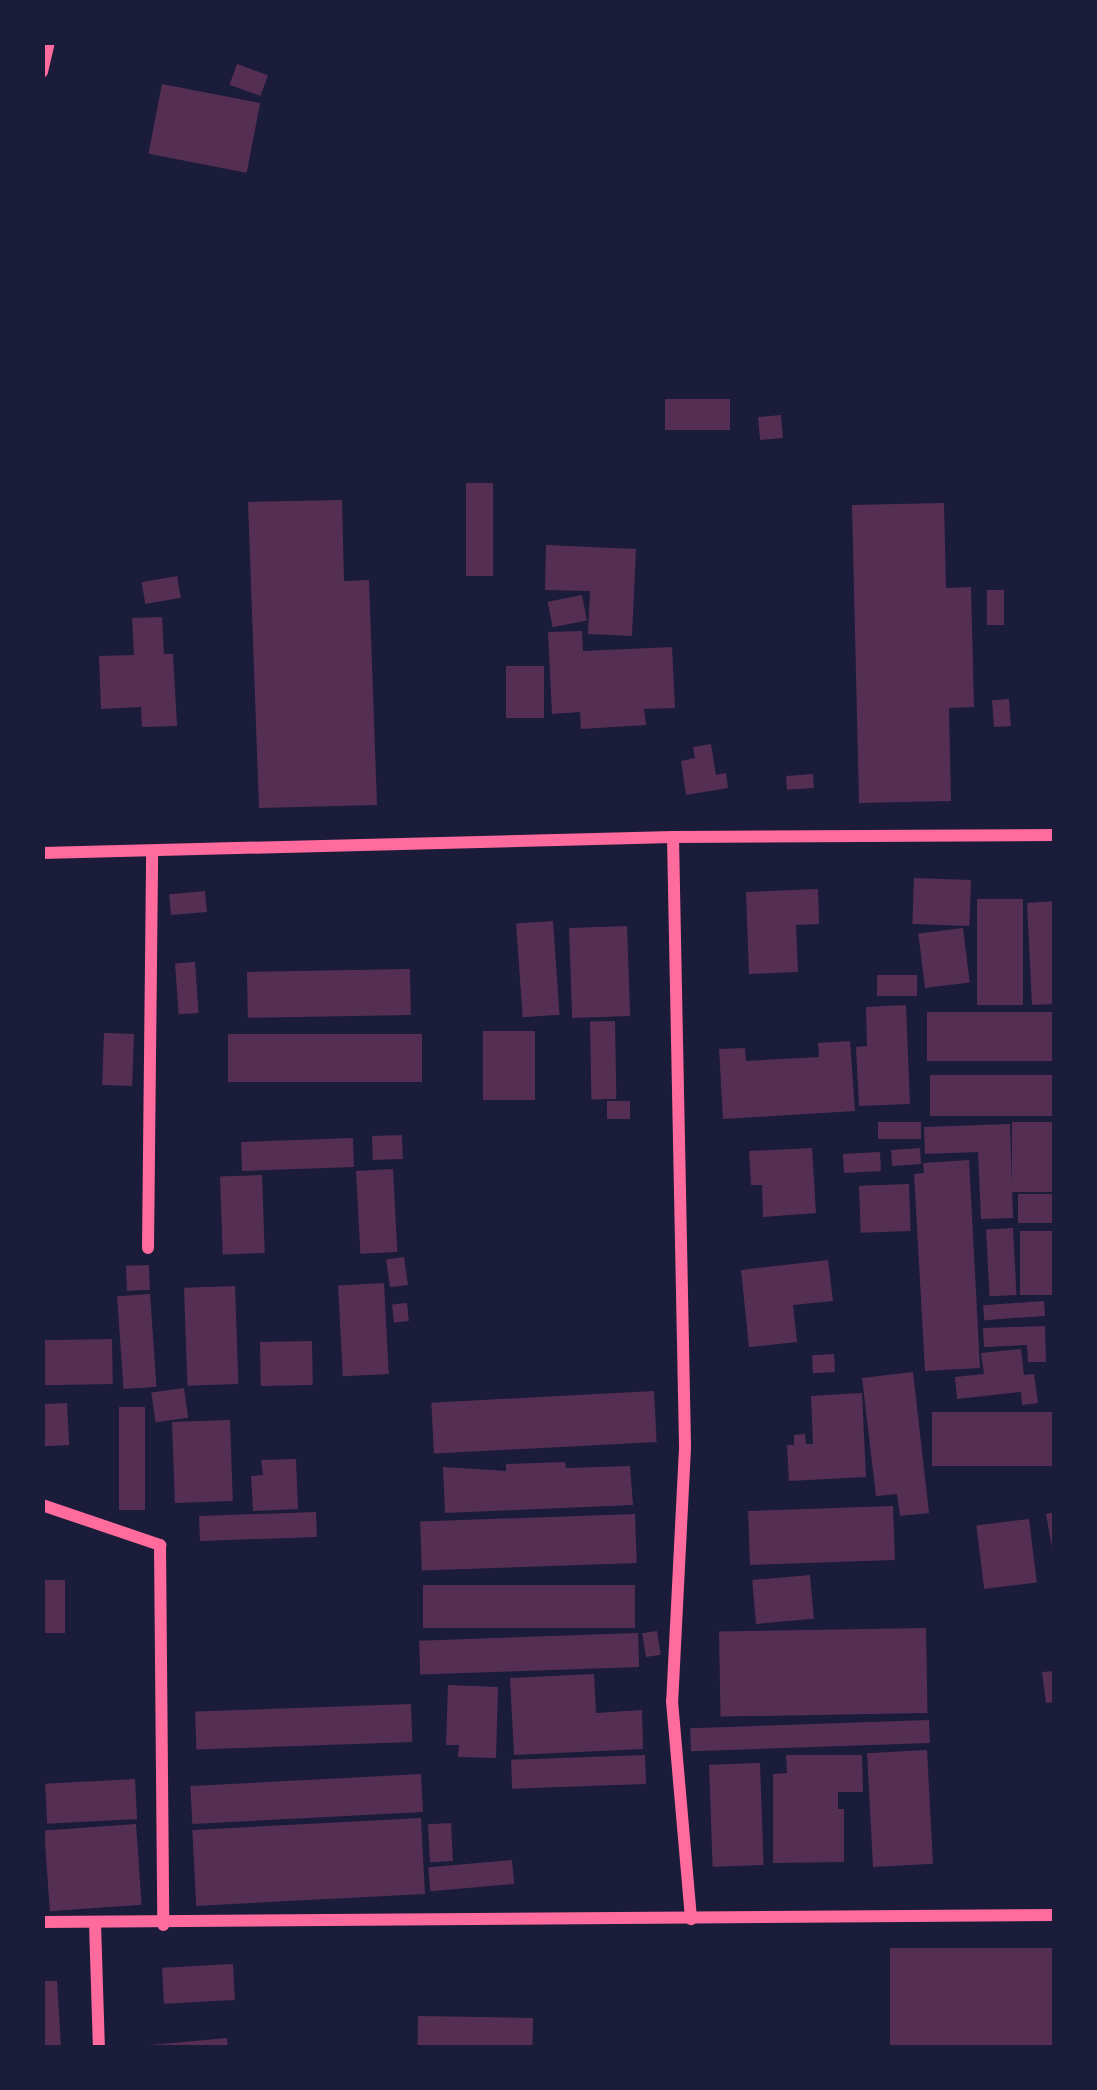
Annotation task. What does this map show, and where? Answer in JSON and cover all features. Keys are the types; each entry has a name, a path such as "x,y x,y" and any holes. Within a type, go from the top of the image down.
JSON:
{"street":[{"path":"42,72 49,42"},
{"path":"42,853 152,854 673,837 1055,835"},
{"path":"673,837 686,1448 672,1700 691,1919"},
{"path":"148,1248 152,854"},
{"path":"42,1505 160,1545 163,1925"},
{"path":"42,1922 163,1925 1055,1915"},
{"path":"95,1923 99,2048"}],"building":[{"path":"237,64 268,75 260,96 229,85"},
{"path":"162,84 260,103 247,173 148,154"},
{"path":"665,399 730,399 730,430 665,430"},
{"path":"781,415 783,438 760,440 758,417"},
{"path":"466,483 493,483 493,576 466,576"},
{"path":"342,500 344,581 369,580 377,805 259,808 248,502"},
{"path":"944,503 946,588 971,587 974,707 949,708 951,801 859,803 852,505"},
{"path":"546,545 636,549 632,636 588,634 590,591 545,590"},
{"path":"177,576 181,598 145,604 142,582"},
{"path":"987,590 1004,590 1004,625 987,625"},
{"path":"582,595 587,621 553,627 548,602"},
{"path":"162,617 164,654 173,654 177,726 142,727 141,707 101,709 99,656 134,655 132,618"},
{"path":"582,631 583,651 672,647 675,708 644,709 646,725 581,729 580,712 552,714 548,632"},
{"path":"506,666 544,666 544,718 506,718"},
{"path":"1009,699 1011,726 994,727 992,700"},
{"path":"711,744 716,775 726,773 728,788 686,795 681,761 695,758 693,747"},
{"path":"813,774 814,788 787,790 786,776"},
{"path":"914,878 971,880 969,926 912,924"},
{"path":"818,889 819,924 796,925 798,972 749,974 746,892"},
{"path":"205,891 207,912 171,915 169,894"},
{"path":"977,899 1023,899 1023,1005 977,1005"},
{"path":"1055,901 1055,1004 1032,1005 1027,903"},
{"path":"553,921 560,1015 523,1017 516,924"},
{"path":"627,926 630,1016 572,1018 569,928"},
{"path":"963,928 970,983 925,988 918,933"},
{"path":"195,962 199,1013 179,1014 175,963"},
{"path":"410,969 411,1015 248,1018 247,972"},
{"path":"877,975 917,975 917,996 877,996"},
{"path":"906,1005 910,1104 859,1106 856,1047 867,1046 866,1007"},
{"path":"927,1012 1055,1012 1055,1061 927,1061"},
{"path":"590,1021 615,1021 616,1099 591,1099"},
{"path":"483,1031 535,1031 535,1100 483,1100"},
{"path":"104,1033 134,1034 132,1086 102,1085"},
{"path":"228,1034 422,1034 422,1082 228,1082"},
{"path":"850,1041 855,1111 723,1119 719,1049 745,1048 746,1061 819,1057 818,1043"},
{"path":"930,1075 1055,1075 1055,1116 930,1116"},
{"path":"607,1101 630,1101 630,1119 607,1119"},
{"path":"878,1122 921,1122 921,1139 878,1139"},
{"path":"1012,1122 1055,1122 1055,1192 1012,1192"},
{"path":"1010,1124 1013,1218 981,1219 978,1152 925,1154 924,1127"},
{"path":"402,1135 403,1159 373,1160 372,1136"},
{"path":"353,1138 354,1167 242,1171 241,1142"},
{"path":"812,1148 816,1213 763,1217 762,1185 751,1185 749,1151"},
{"path":"920,1148 921,1164 892,1166 891,1150"},
{"path":"880,1152 881,1171 844,1173 843,1154"},
{"path":"969,1160 980,1368 925,1371 914,1174 924,1173 923,1163"},
{"path":"393,1169 397,1252 360,1254 356,1171"},
{"path":"262,1175 265,1253 223,1254 220,1176"},
{"path":"909,1184 911,1231 861,1233 859,1186"},
{"path":"1018,1194 1055,1194 1055,1223 1018,1223"},
{"path":"1013,1228 1017,1295 990,1296 986,1229"},
{"path":"1020,1231 1055,1231 1055,1295 1020,1295"},
{"path":"404,1257 408,1285 390,1287 386,1260"},
{"path":"828,1260 833,1301 793,1305 797,1342 749,1347 741,1270"},
{"path":"149,1265 150,1290 127,1291 126,1266"},
{"path":"384,1283 389,1374 343,1376 338,1285"},
{"path":"235,1286 238,1384 187,1386 184,1288"},
{"path":"150,1294 156,1387 124,1389 117,1296"},
{"path":"1044,1301 1045,1316 984,1320 983,1305"},
{"path":"407,1303 409,1321 394,1322 392,1305"},
{"path":"1045,1326 1046,1362 1028,1362 1027,1345 984,1347 983,1328"},
{"path":"112,1339 113,1384 43,1385 42,1340"},
{"path":"312,1341 313,1385 261,1386 260,1342"},
{"path":"1021,1349 1024,1375 1034,1374 1038,1403 1022,1405 1021,1392 957,1399 955,1377 984,1374 981,1353"},
{"path":"834,1354 835,1372 813,1373 812,1355"},
{"path":"913,1372 929,1513 900,1516 897,1494 876,1496 862,1378"},
{"path":"184,1388 188,1418 155,1422 151,1393"},
{"path":"654,1391 657,1442 434,1454 431,1403"},
{"path":"862,1393 866,1477 789,1481 787,1445 794,1445 794,1435 805,1434 806,1444 813,1444 811,1396"},
{"path":"67,1403 69,1445 44,1446 42,1404"},
{"path":"119,1407 145,1407 145,1510 119,1510"},
{"path":"932,1412 1055,1412 1055,1466 932,1466"},
{"path":"230,1420 233,1501 175,1503 172,1422"},
{"path":"296,1459 298,1509 253,1511 251,1476 263,1475 261,1460"},
{"path":"565,1462 566,1468 630,1466 633,1505 445,1513 443,1467 506,1471 506,1464"},
{"path":"893,1506 895,1560 750,1565 748,1511"},
{"path":"316,1512 317,1537 200,1541 199,1516"},
{"path":"1055,1512 1055,1552 1053,1553 1046,1514"},
{"path":"635,1514 637,1563 422,1570 420,1522"},
{"path":"1029,1519 1037,1583 984,1589 976,1525"},
{"path":"810,1575 814,1619 756,1624 752,1580"},
{"path":"42,1580 65,1580 65,1633 42,1633"},
{"path":"423,1585 635,1585 635,1628 423,1628"},
{"path":"926,1628 927,1713 721,1717 719,1632"},
{"path":"657,1631 661,1655 646,1657 642,1633"},
{"path":"638,1633 639,1667 420,1675 419,1641"},
{"path":"1055,1671 1055,1702 1046,1703 1042,1672"},
{"path":"594,1674 596,1713 642,1710 643,1749 514,1755 510,1678"},
{"path":"448,1685 498,1687 496,1758 458,1757 459,1745 446,1745"},
{"path":"411,1704 412,1742 196,1750 195,1712"},
{"path":"929,1720 930,1743 691,1751 690,1728"},
{"path":"927,1750 933,1864 873,1867 867,1753"},
{"path":"645,1755 646,1784 512,1789 511,1760"},
{"path":"786,1755 862,1755 863,1792 838,1792 838,1809 844,1809 844,1862 773,1863 773,1774 787,1773"},
{"path":"760,1763 764,1865 713,1867 709,1765"},
{"path":"421,1774 423,1812 192,1824 190,1786"},
{"path":"135,1779 137,1819 47,1824 45,1784"},
{"path":"421,1818 425,1894 196,1906 192,1830"},
{"path":"451,1823 453,1861 430,1862 428,1824"},
{"path":"136,1824 142,1905 50,1911 44,1830"},
{"path":"512,1860 514,1884 430,1891 428,1867"},
{"path":"890,1948 1055,1948 1055,2048 890,2048"},
{"path":"233,1964 235,2000 164,2004 162,1968"},
{"path":"42,1981 57,1981 61,2048 42,2048"},
{"path":"418,2016 533,2018 532,2048 417,2048"},
{"path":"227,2038 228,2048 150,2048 150,2045"}]}
